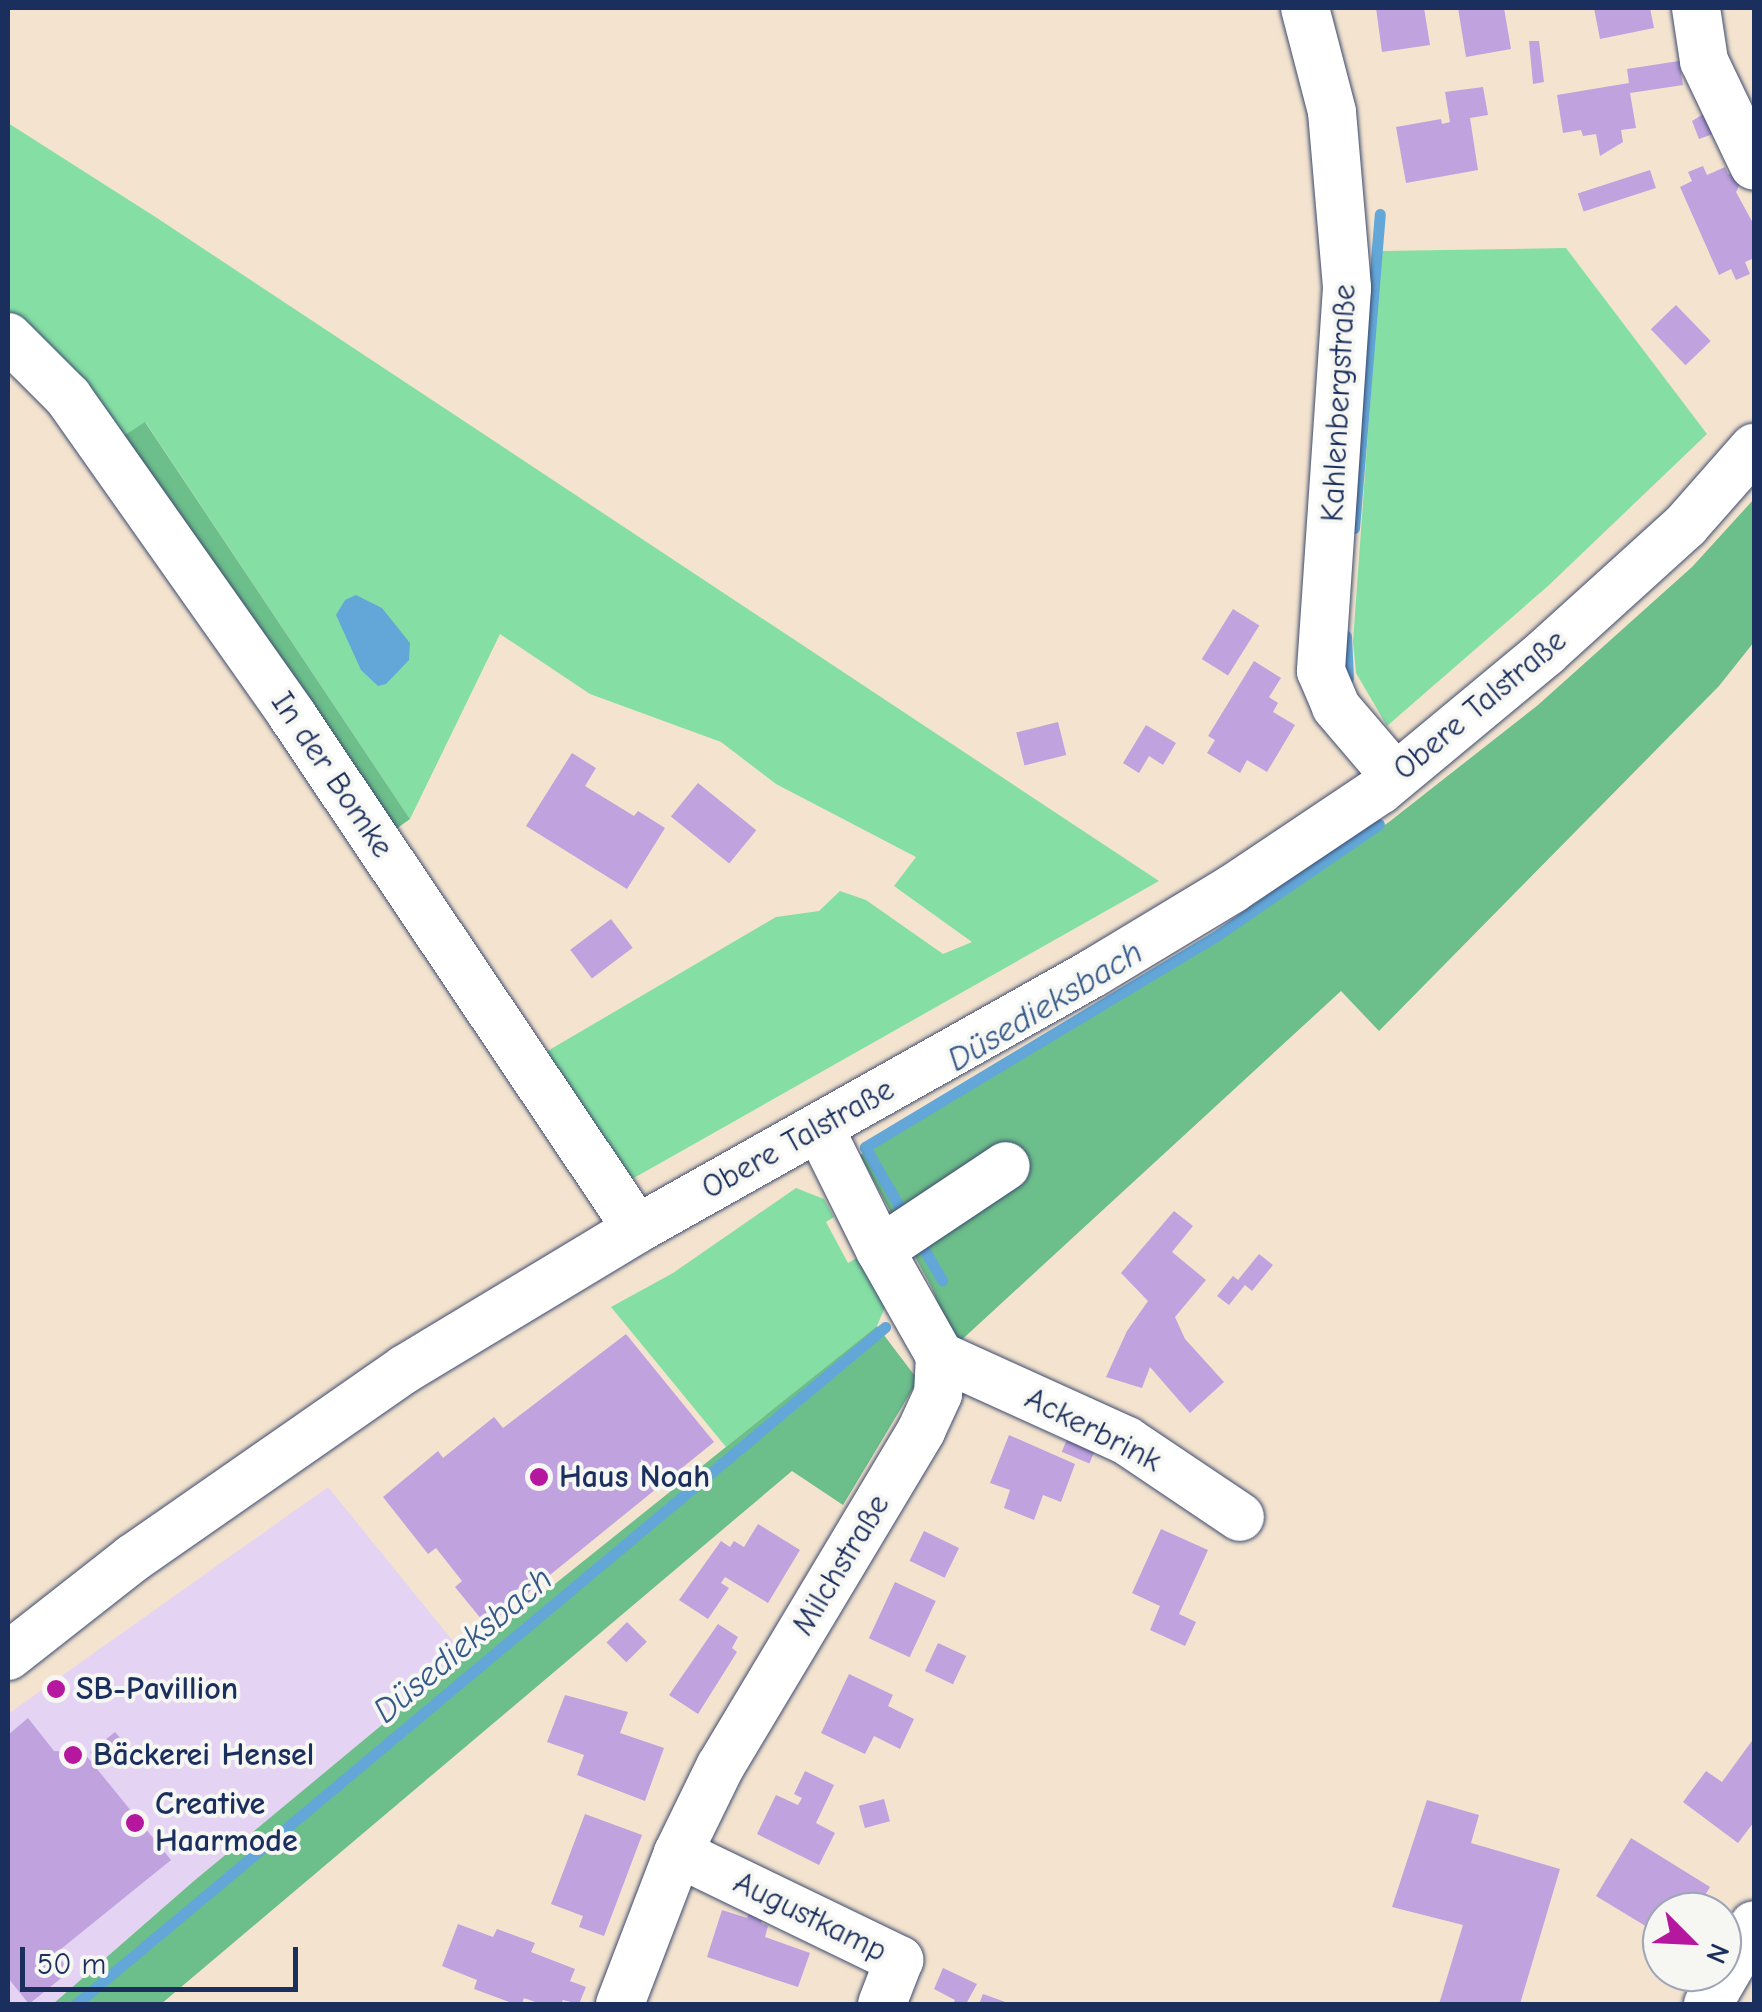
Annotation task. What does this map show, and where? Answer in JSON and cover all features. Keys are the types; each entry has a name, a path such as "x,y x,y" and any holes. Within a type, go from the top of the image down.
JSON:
{"street":[{"name":"Kahlenbergstraße","path":"1305,8 1332,112 1347,288 1321,671 1336,707 1395,776"},
{"path":"1696,8 1704,61 1754,166"},
{"name":"In der Bomke","path":"8,337 68,397 292,715 636,1229"},
{"name":"Obere Talstraße","path":"8,1656 132,1558 405,1369 636,1229 1018,1017 1186,917 1395,776 1546,652 1686,525 1754,448"},
{"path":"819,1127 880,1250 940,1356"},
{"path":"880,1250 1006,1166"},
{"name":"Ackerbrink","path":"940,1356 1127,1441 1240,1517"},
{"name":"Milchstraße","path":"620,2004 678,1853 720,1768 921,1431 938,1394 940,1356"},
{"name":"Augustkamp","path":"678,1853 899,1960 882,2004"},
{"path":"1708,2004 1754,1924"}],"shaded area":[{"path":"328,1487 465,1656 195,1880 53,2004 8,2004 8,1714"}],"green space":[{"path":"8,123 1159,881 625,1183 539,1056 776,917 819,911 840,891 866,900 943,954 972,942 894,886 916,857 776,784 721,742 590,694 500,634 410,819 146,423 114,442 8,326"},
{"path":"1566,248 1707,434 1548,586 1387,726 1356,673 1353,642 1381,251"},
{"path":"145,422 410,819 385,837 114,442"},
{"path":"1754,499 1754,642 1719,686 1379,1031 1341,991 955,1346 932,1288 860,1155 1221,937 1389,822 1538,705 1692,567"},
{"path":"796,1188 824,1199 834,1217 826,1222 848,1263 857,1258 885,1307 877,1326 726,1447 611,1307 673,1273"},
{"path":"877,1326 918,1380 843,1505 792,1471 161,2004 53,2004 195,1880 465,1656"}],"water":[{"path":"356,595 382,608 410,643 409,660 386,684 378,686 361,670 336,615 345,600"}],"building":[{"path":"1376,8 1424,8 1430,45 1382,52"},
{"path":"1458,8 1504,8 1511,49 1466,57"},
{"path":"1594,8 1650,8 1654,28 1600,39"},
{"path":"1529,41 1539,41 1544,82 1533,84"},
{"path":"1679,61 1683,85 1630,93 1636,128 1621,130 1623,142 1600,156 1596,134 1583,136 1581,130 1563,133 1557,95 1629,83 1627,69"},
{"path":"1483,87 1488,115 1470,118 1478,170 1406,183 1396,127 1441,119 1442,124 1450,122 1445,92"},
{"path":"1705,113 1716,133 1699,139 1692,121"},
{"path":"1703,166 1707,175 1725,167 1728,174 1736,175 1740,184 1736,192 1754,225 1754,258 1745,262 1750,274 1736,280 1731,269 1719,275 1680,187 1692,181 1688,172"},
{"path":"1650,170 1656,188 1584,212 1578,193"},
{"path":"1676,305 1711,341 1686,365 1651,329"},
{"path":"1233,609 1259,625 1228,675 1202,659"},
{"path":"1254,661 1281,678 1269,697 1278,703 1273,712 1295,725 1267,772 1247,760 1240,773 1207,753 1215,740 1208,736"},
{"path":"1058,722 1066,755 1025,765 1016,732"},
{"path":"1146,725 1176,743 1163,765 1149,756 1139,773 1123,763"},
{"path":"572,753 596,768 585,786 634,816 638,811 665,828 627,889 526,826"},
{"path":"698,783 756,830 729,864 671,816"},
{"path":"611,919 633,948 592,978 570,950"},
{"path":"1174,1211 1193,1226 1172,1252 1206,1280 1175,1317 1185,1339 1224,1382 1190,1413 1150,1367 1142,1388 1106,1377 1127,1331 1148,1301 1121,1273"},
{"path":"1259,1254 1273,1265 1252,1291 1245,1285 1229,1305 1217,1296 1233,1276 1238,1280"},
{"name":"Haus Noah","path":"626,1334 714,1442 487,1626 455,1587 462,1581 436,1548 428,1554 383,1497 438,1451 443,1458 494,1417 503,1428"},
{"path":"1009,1435 1075,1464 1061,1502 1043,1495 1034,1520 1004,1508 1010,1490 990,1483"},
{"path":"1068,1437 1096,1449 1089,1463 1062,1452"},
{"path":"758,1524 800,1550 768,1603 725,1577 721,1583 729,1588 708,1619 679,1600 721,1541 730,1547 734,1541 744,1547"},
{"path":"1161,1529 1208,1550 1179,1614 1196,1622 1185,1646 1150,1630 1160,1606 1132,1593"},
{"path":"924,1531 959,1548 945,1578 910,1561"},
{"path":"895,1582 936,1601 910,1657 869,1638"},
{"path":"627,1622 647,1642 626,1662 606,1643"},
{"path":"718,1624 738,1637 732,1648 737,1652 698,1714 669,1695"},
{"path":"938,1643 966,1656 953,1684 925,1671"},
{"path":"849,1674 893,1695 888,1706 914,1719 900,1749 874,1736 865,1754 821,1733"},
{"path":"565,1695 628,1712 620,1733 664,1748 645,1801 577,1775 584,1755 547,1742"},
{"path":"28,1718 54,1751 84,1753 171,1860 56,1953 70,1971 29,2004 8,1978 8,1735"},
{"path":"115,1732 127,1747 102,1767 90,1752"},
{"path":"1754,1738 1754,1822 1738,1843 1683,1802 1706,1771 1722,1782"},
{"path":"805,1771 834,1785 816,1823 835,1833 819,1865 757,1834 776,1795 798,1805 802,1798 794,1794"},
{"path":"884,1799 890,1821 865,1828 859,1806"},
{"path":"1427,1800 1479,1815 1471,1843 1560,1869 1520,2004 1439,2004 1463,1925 1392,1907"},
{"path":"585,1814 642,1835 604,1936 579,1927 583,1916 551,1904"},
{"path":"1631,1838 1710,1887 1707,1892 1642,1892 1642,1924 1596,1896"},
{"path":"751,1908 764,1912 761,1923 768,1926 765,1937 810,1953 798,1987 707,1957 722,1910 747,1918"},
{"path":"458,1924 493,1937 497,1929 535,1943 531,1952 575,1969 570,1981 586,1987 579,2004 563,2000 561,2004 541,2004 524,1998 522,2004 515,2004 474,1989 477,1980 442,1966"},
{"path":"943,1968 977,1984 966,2004 953,2004 955,2000 934,1989"},
{"path":"983,1994 1011,2004 979,2004"}],"waterway":[{"name":"Düsedieksbach","path":"1354,528 1380,214"},
{"name":"Düsedieksbach","path":"1346,636 1348,678"},
{"name":"Düsedieksbach","path":"906,1218 865,1147 1219,934 1379,824"},
{"name":"Düsedieksbach","path":"918,1239 942,1280"},
{"name":"Düsedieksbach","path":"76,2004 885,1327"}],"place":[{"name":"Haus Noah","path":"539,1477"},
{"name":"SB-Pavillion","path":"56,1689"},
{"name":"Bäckerei Hensel","path":"73,1755"},
{"name":"Creative Haarmode","path":"135,1823"}]}
